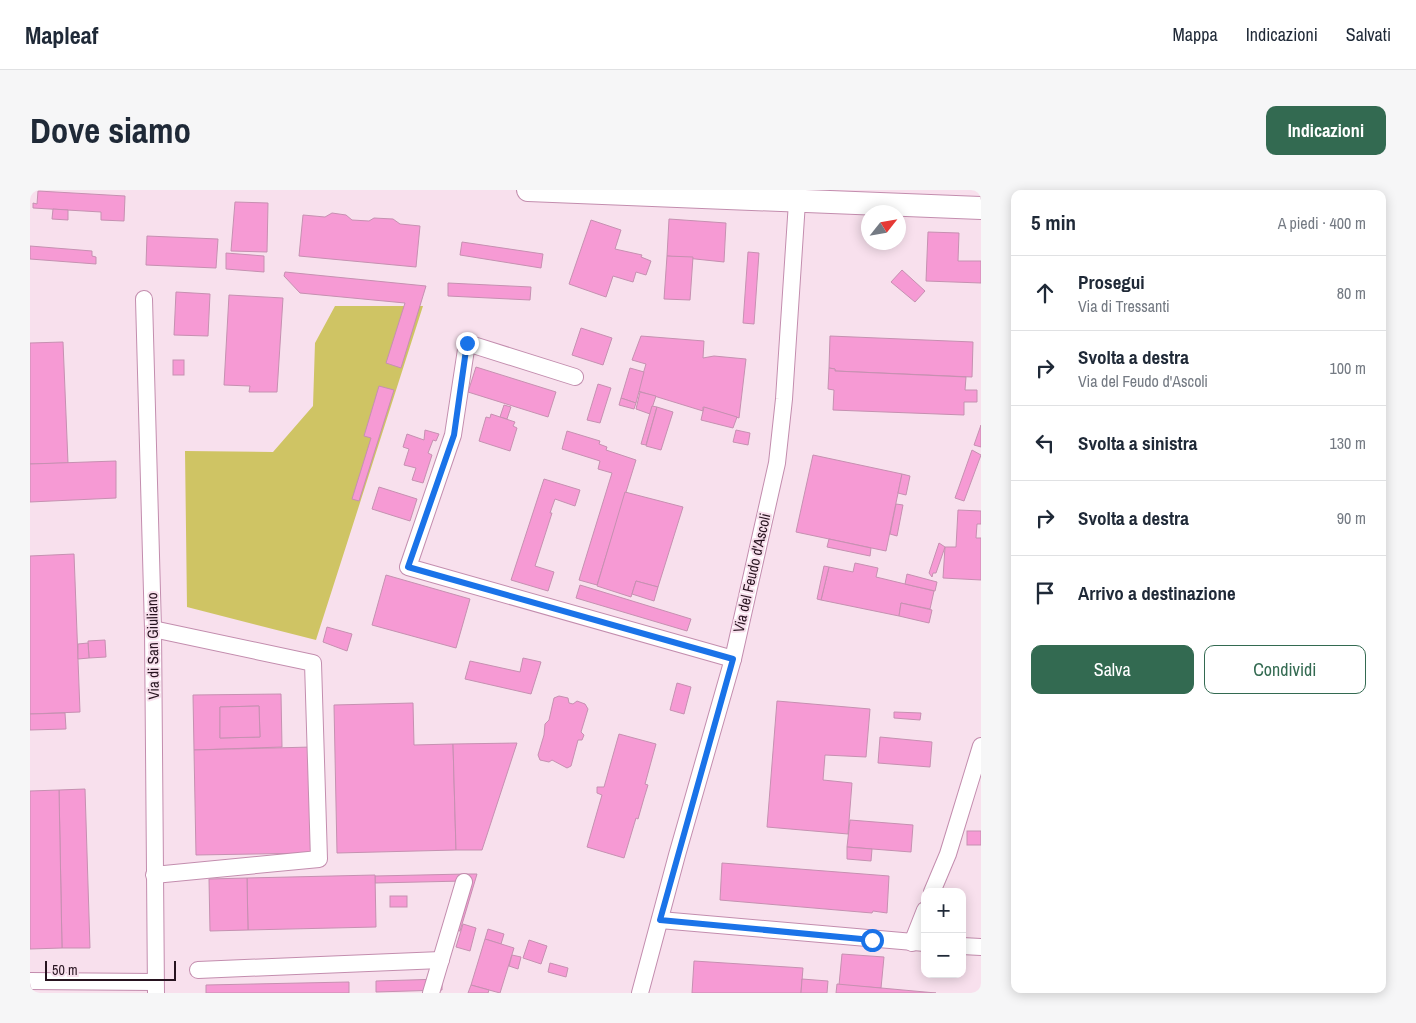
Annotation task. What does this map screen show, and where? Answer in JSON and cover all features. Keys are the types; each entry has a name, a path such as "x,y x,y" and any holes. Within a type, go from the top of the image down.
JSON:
{"main road":[{"path":"528,190 797,202 852,197 981,208"},
{"path":"952,207 981,201"}],"street":[{"name":"Via del Feudo d'Ascoli","path":"640,993 733,659 777,463 784,399 797,202"},
{"name":"Via di San Giuliano","path":"144,299 153,629 156,987"},
{"path":"575,377 467,343 454,435 408,567 733,659"},
{"path":"153,629 313,663 319,859 154,874"},
{"path":"934,888 948,854 981,746"},
{"path":"431,993 464,882"},
{"path":"660,920 918,943 921,929"},
{"path":"966,946 981,947"},
{"path":"198,970 441,960"},
{"path":"40,985 156,987"}],"shaded area":[{"path":"335,306 423,306 316,640 187,607 185,451 273,452 313,406 315,343"}],"building":[{"path":"38,191 125,196 124,221 101,220 101,212 33,208 33,203 37,204"},
{"path":"235,202 268,203 267,252 231,251"},
{"path":"53,209 68,210 68,220 52,219"},
{"path":"332,213 346,215 352,220 393,219 400,224 420,226 416,267 299,256 303,215 325,217"},
{"path":"669,219 726,223 724,262 667,256"},
{"path":"591,220 621,230 615,249 642,255 641,257 651,261 646,275 636,272 633,282 613,276 606,297 569,284"},
{"path":"928,232 959,233 958,261 981,261 981,283 926,281"},
{"path":"147,236 218,239 216,268 146,265"},
{"path":"462,242 543,254 541,268 460,255"},
{"path":"30,246 92,251 92,256 96,257 96,264 30,259"},
{"path":"748,252 759,253 754,324 743,323"},
{"path":"226,253 264,256 264,272 226,269"},
{"path":"667,256 693,257 690,300 664,299"},
{"path":"902,270 925,291 915,302 891,282"},
{"path":"285,272 426,286 401,368 386,363 405,303 300,293 284,276"},
{"path":"448,283 531,287 530,300 448,296"},
{"path":"176,292 210,294 208,336 174,335"},
{"path":"229,295 283,298 277,392 249,392 250,386 224,385"},
{"path":"581,328 612,338 603,365 572,355"},
{"path":"641,336 704,341 703,358 714,356 746,359 739,418 703,407 703,411 638,391 646,364 632,360"},
{"path":"830,336 973,342 972,377 835,371 835,369 829,368"},
{"path":"63,342 68,463 30,464 30,343"},
{"path":"173,360 184,360 184,375 173,375"},
{"path":"476,367 556,392 548,417 468,392"},
{"path":"630,368 644,372 636,403 621,398"},
{"path":"829,368 835,369 835,371 966,377 965,390 977,390 977,402 964,402 964,415 833,410 834,390 828,389"},
{"path":"598,384 611,388 600,423 587,420"},
{"path":"379,386 394,390 359,501 352,499 371,438 364,436"},
{"path":"640,392 656,396 650,414 636,409"},
{"path":"621,398 636,403 634,409 619,405"},
{"path":"504,405 511,407 507,419 500,417"},
{"path":"652,406 657,407 646,445 641,444"},
{"path":"657,407 673,412 661,450 646,446"},
{"path":"704,407 737,417 733,428 701,420"},
{"path":"491,414 515,422 513,426 517,428 510,451 479,441 486,417 490,418"},
{"path":"981,425 981,447 974,445"},
{"path":"425,430 439,434 436,441 433,440 428,453 432,455 423,483 412,480 416,468 404,465 409,449 403,447 407,434 424,440"},
{"path":"736,430 750,433 748,445 733,442"},
{"path":"567,431 600,441 599,444 607,447 606,450 636,460 597,585 579,580 612,473 598,469 600,461 562,449"},
{"path":"972,450 981,455 964,501 955,498"},
{"path":"813,455 902,474 886,551 796,532"},
{"path":"116,461 116,498 30,502 30,464"},
{"path":"902,474 910,476 906,495 898,493"},
{"path":"544,479 580,490 575,506 555,499 550,513 552,513 535,566 554,572 548,591 511,580"},
{"path":"379,487 417,499 410,521 372,509"},
{"path":"625,492 683,507 658,587 636,581 631,597 597,586"},
{"path":"896,504 903,505 897,536 890,534"},
{"path":"958,510 981,511 981,524 977,524 976,538 981,538 981,580 943,578 945,547 956,547"},
{"path":"829,539 871,548 870,556 827,547"},
{"path":"939,543 945,547 936,573 933,573 932,577 929,573"},
{"path":"74,554 80,712 30,714 30,556"},
{"path":"855,563 878,568 876,577 934,591 930,609 901,603 899,616 821,600 829,567 853,572"},
{"path":"824,566 829,567 821,600 817,599"},
{"path":"907,574 937,582 935,591 905,584"},
{"path":"386,575 470,599 456,648 372,625"},
{"path":"636,581 658,587 654,601 632,594"},
{"path":"580,585 691,619 687,631 576,598"},
{"path":"901,603 932,610 929,623 899,616"},
{"path":"327,627 352,634 347,651 323,642"},
{"path":"105,640 106,657 89,658 88,641"},
{"path":"88,643 89,658 78,659 78,644"},
{"path":"523,658 541,662 531,694 465,679 470,661 520,672"},
{"path":"677,683 691,687 684,714 670,710"},
{"path":"281,694 282,747 194,750 193,695","holes":["259,706 260,737 220,738 220,707"]},
{"path":"559,696 568,698 569,703 573,704 577,701 585,704 588,709 581,732 584,735 582,740 578,740 571,766 567,768 552,760 549,762 540,760 538,755 545,724 549,720 554,698"},
{"path":"777,701 870,709 866,757 825,755 823,780 852,783 848,834 767,827"},
{"path":"413,703 414,745 453,744 456,850 337,853 334,705"},
{"path":"259,706 260,737 220,738 220,707"},
{"path":"894,712 921,713 920,720 894,718"},
{"path":"65,713 66,729 30,730 30,714"},
{"path":"619,734 656,744 645,784 648,785 624,858 587,847 602,795 597,793 597,787 604,787"},
{"path":"880,737 932,742 930,767 878,763"},
{"path":"517,743 482,850 456,850 453,744"},
{"path":"312,747 314,853 196,855 194,750"},
{"path":"85,789 90,948 62,948 59,790"},
{"path":"59,790 62,948 30,949 30,791"},
{"path":"850,820 913,825 911,852 847,847"},
{"path":"967,831 981,831 981,845 967,845"},
{"path":"847,847 872,849 871,861 847,859"},
{"path":"722,863 889,876 887,913 720,900"},
{"path":"477,874 460,931 449,929 464,881 375,883 375,876"},
{"path":"375,875 376,927 248,930 247,878"},
{"path":"247,878 248,930 210,931 209,879"},
{"path":"390,896 407,896 407,907 390,907"},
{"path":"463,924 476,928 470,951 456,947"},
{"path":"488,929 504,934 501,944 485,939"},
{"path":"485,939 514,948 500,993 471,985"},
{"path":"529,940 547,946 541,964 523,958"},
{"path":"842,954 884,957 881,988 839,985"},
{"path":"512,955 521,957 518,969 509,966"},
{"path":"694,961 803,968 801,993 692,993"},
{"path":"550,963 568,968 566,977 548,972"},
{"path":"442,979 442,990 376,992 376,981"},
{"path":"802,979 828,981 827,993 801,993"},
{"path":"349,982 349,993 206,993 206,985"},
{"path":"837,984 936,993 836,993"},
{"path":"471,985 489,990 488,993 468,993"}],"route":[{"path":"467,343 454,435 408,567 733,659 660,920 872,940"}]}
